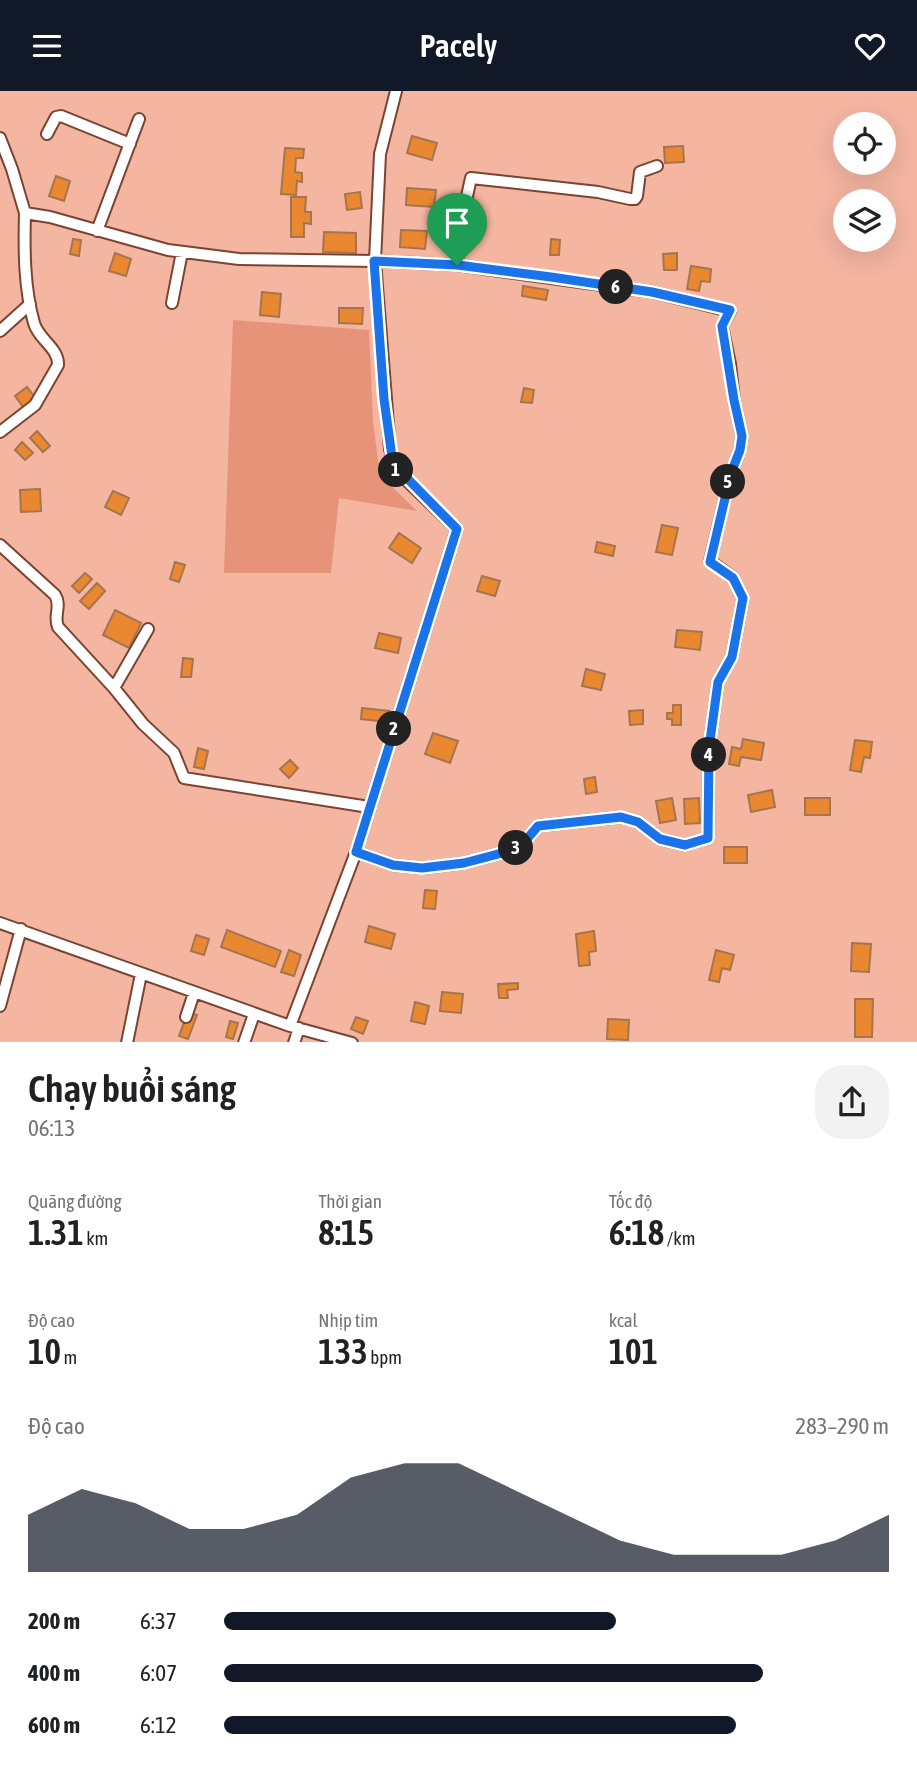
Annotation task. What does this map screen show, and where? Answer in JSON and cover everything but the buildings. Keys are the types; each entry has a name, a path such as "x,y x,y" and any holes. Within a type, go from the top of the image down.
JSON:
{"street":[{"path":"294,1042 294,1027 356,852 457,529 393,464 384,399 374,261 380,154 396,91"},
{"path":"47,134 56,117 61,116 130,144"},
{"path":"97,231 139,119"},
{"path":"0,138 25,213 24,241 30,304 36,329 58,359 58,365 35,405 0,432"},
{"path":"457,265 462,219 471,178 598,192 635,199 640,172 657,166"},
{"path":"25,213 50,217 182,252 250,260 457,265 652,292 730,310 722,326 742,436 710,562 733,578 743,598 732,657 718,682 709,748 708,838 685,845 660,839 638,822 621,817 538,826 521,846 464,863 422,868 393,865 356,852"},
{"path":"172,303 182,252"},
{"path":"0,331 30,304"},
{"path":"0,545 55,595 59,604 55,622 58,627 143,724 177,757 179,771 184,778 369,807"},
{"path":"114,688 148,629"},
{"path":"0,923 254,1014 352,1042"},
{"path":"0,1006 21,929"},
{"path":"127,1042 141,974"},
{"path":"186,1017 194,993"},
{"path":"244,1042 254,1014"}],"shaded area":[{"path":"233,320 369,330 373,422 380,475 417,511 339,498 331,573 224,573"}],"route":[{"path":"374,261 457,265 652,292 730,310 722,326 742,436 710,562 733,578 743,598 732,657 718,682 709,748 708,838 685,845 660,839 638,822 621,817 538,826 521,846 513,850 464,863 422,868 393,865 356,852 457,529 393,464 384,399 374,261"}]}
